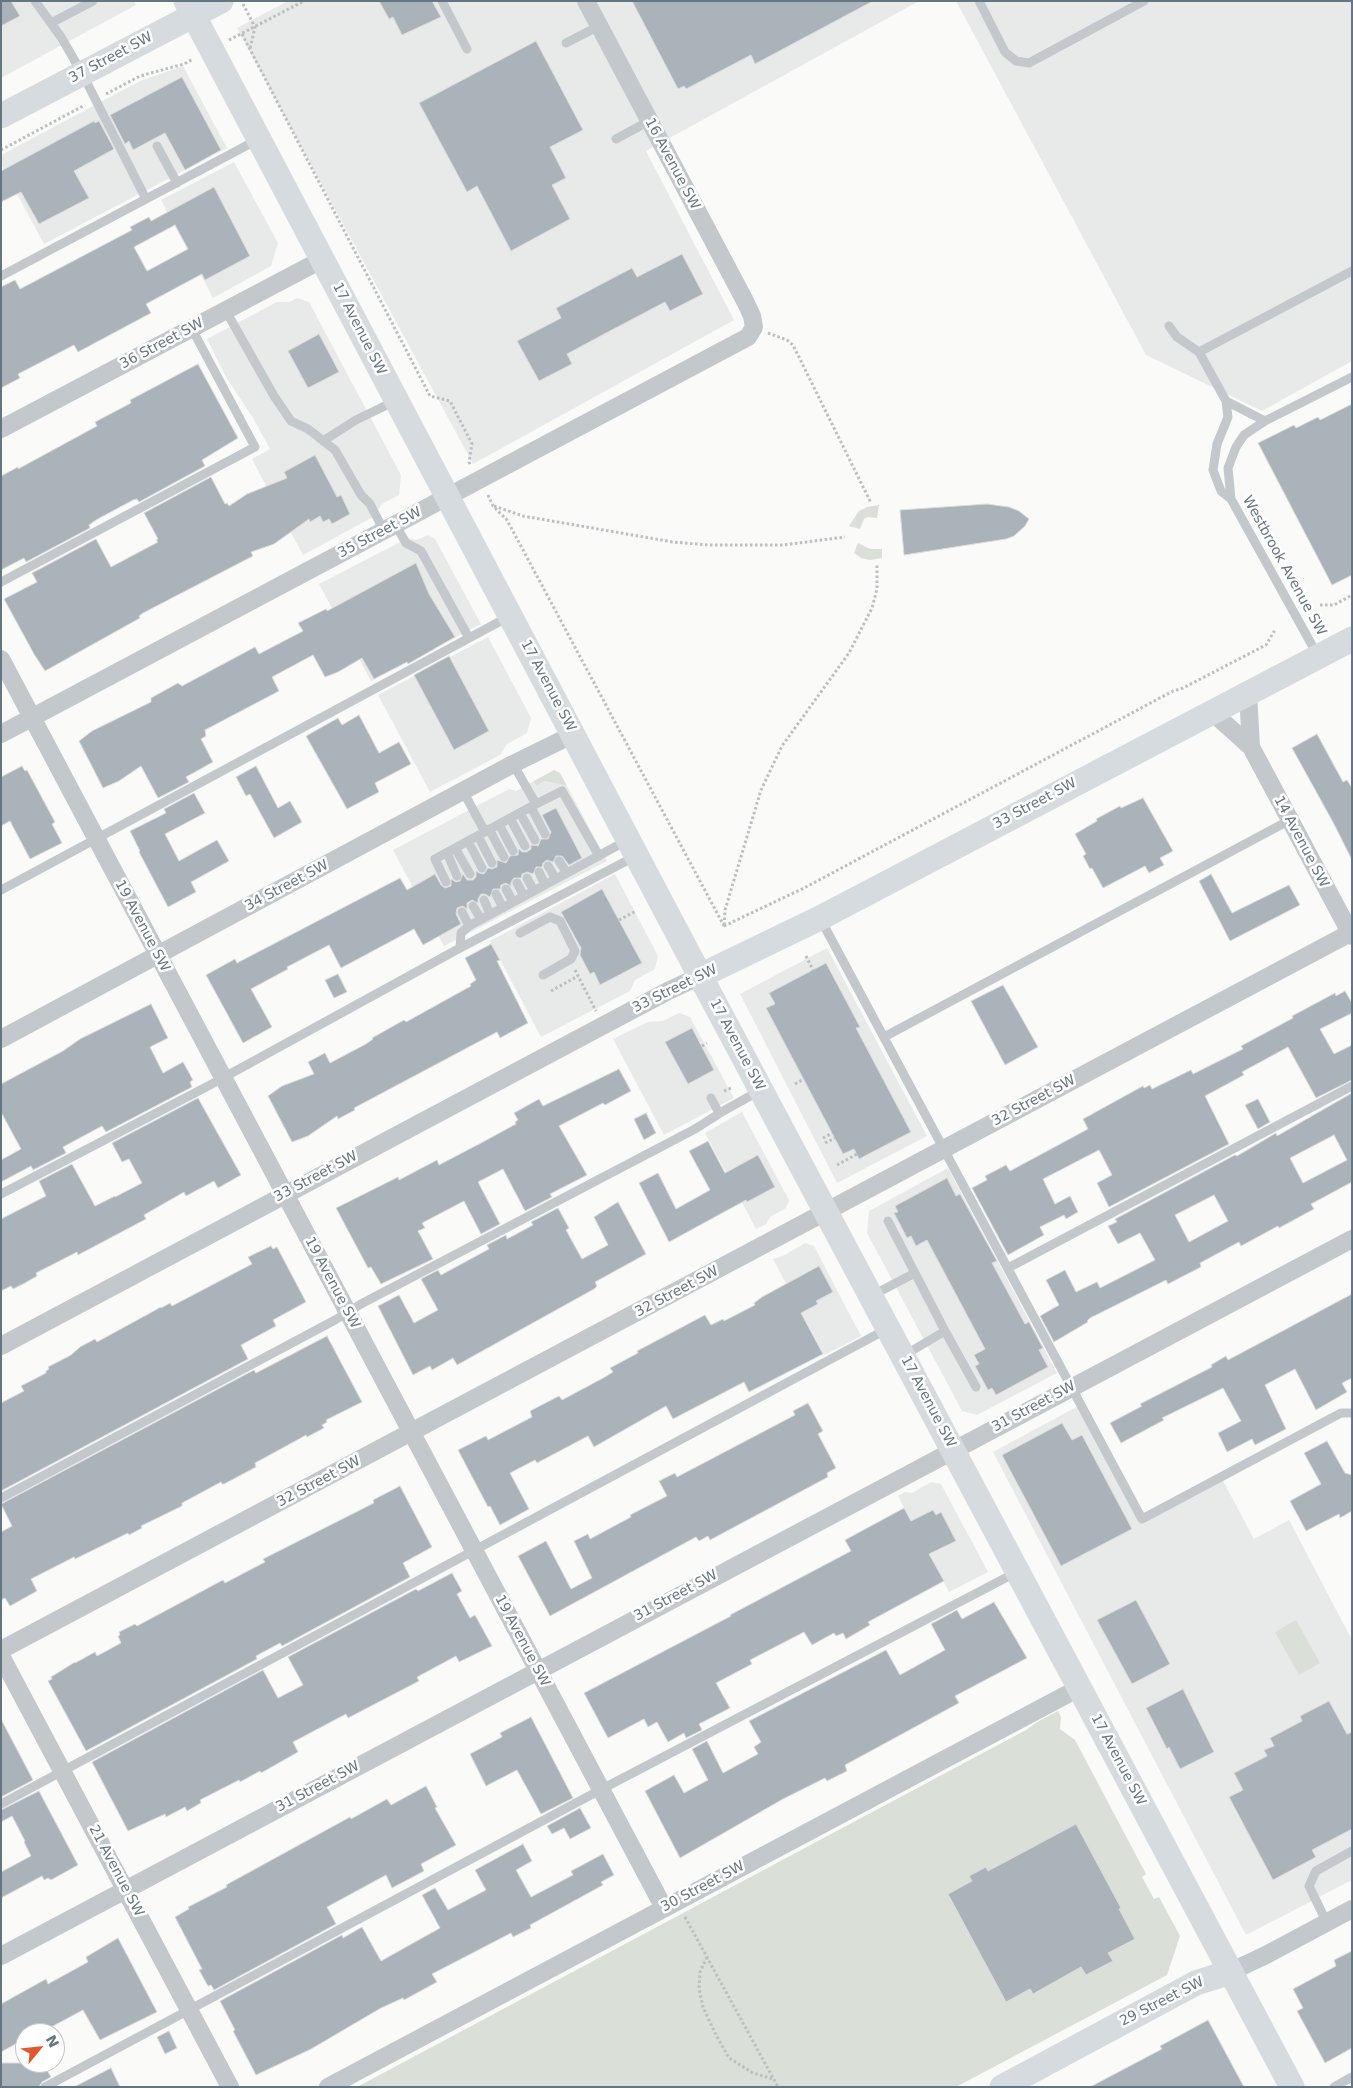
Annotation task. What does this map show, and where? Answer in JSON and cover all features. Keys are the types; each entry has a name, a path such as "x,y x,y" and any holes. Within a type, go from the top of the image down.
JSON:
{"main road":[{"name":"37 Street SW","path":"1,116 82,73 189,8 221,1"},
{"name":"17 Avenue SW","path":"189,8 574,734 700,976 1292,2087"},
{"name":"33 Street SW","path":"700,976 820,918 1318,656 1350,644"},
{"name":"29 Street SW","path":"1002,2087 1196,1983 1230,1972"}],"street":[{"name":"16 Avenue SW","path":"586,1 745,301 752,316 754,327"},
{"name":"36 Street SW","path":"1,429 323,259"},
{"name":"35 Street SW","path":"1,734 737,344 748,337 754,327"},
{"name":"19 Avenue SW","path":"1,659 664,1908"},
{"name":"14 Avenue SW","path":"1248,692 1251,747"},
{"name":"14 Avenue SW","path":"1211,712 1251,747 1351,934"},
{"name":"34 Street SW","path":"1,1039 513,764 574,734"},
{"name":"32 Street SW","path":"1,1650 1351,934"},
{"name":"33 Street SW","path":"1,1346 668,991 700,976"},
{"name":"31 Street SW","path":"1,1956 953,1449 1352,1239"},
{"name":"21 Avenue SW","path":"1,1656 230,2087"},
{"name":"30 Street SW","path":"328,2087 1080,1688"},
{"name":"29 Street SW","path":"1230,1972 1266,1956 1352,1910"}],"lane":[{"path":"35,1 82,73 146,199"},
{"path":"51,23 93,1"},
{"path":"442,1 468,49"},
{"path":"979,1 1005,52 1016,61 1029,63 1144,1"},
{"path":"566,43 599,26"},
{"path":"616,139 649,121"},
{"path":"1,276 259,140"},
{"path":"157,146 177,183"},
{"path":"1199,352 1352,271"},
{"path":"226,311 274,396 291,421 308,429 335,450 361,495 406,544 420,551 469,638"},
{"path":"1169,326 1177,337 1199,352 1226,400 1228,416 1217,444 1213,470 1221,491 1231,499"},
{"path":"1,582 255,447 192,329"},
{"name":"Westbrook Avenue SW","path":"1318,656 1231,499 1228,468 1236,447 1244,434 1264,421 1352,376"},
{"path":"323,441 356,420 396,400"},
{"path":"1226,400 1264,421"},
{"path":"1,890 511,616"},
{"path":"513,764 546,834"},
{"path":"446,882 435,859 562,790 599,856"},
{"path":"463,791 484,832 492,863"},
{"path":"520,813 534,840"},
{"path":"510,818 525,846"},
{"path":"884,1037 1290,820"},
{"path":"499,824 513,852"},
{"path":"484,832 504,856"},
{"path":"468,841 482,868"},
{"path":"460,948 461,932 481,919 599,856 633,847"},
{"path":"1,1194 223,1077 460,948 633,847"},
{"path":"456,848 470,874"},
{"path":"447,853 456,876"},
{"path":"559,860 566,874"},
{"path":"548,866 556,880"},
{"path":"538,872 545,885"},
{"path":"527,878 534,891"},
{"path":"517,883 524,896"},
{"path":"506,889 513,902"},
{"path":"496,894 503,908"},
{"path":"484,900 490,914"},
{"path":"473,906 481,919"},
{"path":"462,912 470,926"},
{"path":"520,933 550,917 560,921 575,952 571,959 542,975"},
{"path":"820,918 1142,1519 1341,1414 1352,1413"},
{"path":"1008,1268 1352,1086"},
{"path":"1,1498 695,1129 719,1113 761,1090"},
{"path":"712,1098 719,1113"},
{"path":"888,1221 976,1387"},
{"path":"871,1296 915,1273"},
{"path":"1,1804 888,1328"},
{"path":"903,1356 945,1331"},
{"path":"45,2087 602,1789 1018,1572"},
{"path":"1327,1923 1309,1886 1316,1871 1352,1851"},
{"path":"1334,2087 1352,2077"}],"path":[{"path":"241,1 255,27 250,49"},
{"path":"232,39 304,1"},
{"path":"242,34 430,396 450,401 472,444 469,462"},
{"path":"754,327 787,340 793,345 871,503"},
{"path":"724,926 511,528 493,506 523,516 673,542 709,545 783,545 845,536"},
{"path":"724,926 725,910 761,790 782,746 849,653 872,608 877,589 877,563"},
{"path":"1320,605 1334,605 1352,595"},
{"path":"724,926 806,887 1164,695 1183,688 1266,645 1275,630"},
{"path":"619,920 636,911"},
{"path":"806,956 813,970"},
{"path":"579,966 574,969 596,1011"},
{"path":"551,991 578,976"},
{"path":"702,1046 707,1043"},
{"path":"795,1084 804,1079"},
{"path":"724,1091 731,1088"},
{"path":"823,1138 832,1133"},
{"path":"825,1143 835,1138"},
{"path":"837,1165 856,1154"},
{"path":"664,1908 687,1918 778,2087"},
{"path":"708,1957 700,1972 699,1989 703,2007 716,2035 729,2058 753,2073 773,2079"}],"shaded area":[{"path":"1,1 134,1 136,5 1,78"},
{"path":"288,1 919,1 646,151 734,320 473,464 237,28"},
{"path":"956,1 1352,1 1352,361 1262,411 1146,355"},
{"path":"183,66 227,148 44,244 1,164 1,155 140,81"},
{"path":"234,162 278,243 271,266 213,298 161,200"},
{"path":"297,298 309,302 401,475 399,495 382,504 373,517 303,555 252,459 270,449 253,418 226,377 207,339 277,302 290,302"},
{"path":"879,505 877,518 868,517 864,519 860,529 849,526 859,511 867,507"},
{"path":"428,535 435,539 481,624 371,681 319,584 408,538 417,540"},
{"path":"858,543 870,549 882,549 882,558 870,560 861,558 854,553"},
{"path":"488,637 531,718 527,733 507,744 500,755 430,792 378,695"},
{"path":"554,770 560,773 567,786 545,781 536,786 534,781"},
{"path":"534,781 536,786 545,781 567,786 607,861 444,946 393,850 509,789 516,791"},
{"path":"615,874 658,956 655,969 635,980 630,991 541,1037 490,941"},
{"path":"827,948 927,1136 837,1183 740,994"},
{"path":"679,1013 690,1017 734,1098 664,1135 613,1039 648,1022 663,1021"},
{"path":"742,1112 789,1200 786,1208 770,1217 766,1224 756,1229 705,1133"},
{"path":"948,1168 1057,1373 977,1415 962,1411 867,1233 869,1211"},
{"path":"805,1243 814,1246 861,1336 824,1355 773,1259 785,1255"},
{"path":"1084,1403 1143,1516 1220,1475 1254,1539 1289,1520 1352,1640 1352,1880 1246,1935 993,1452"},
{"path":"931,1482 941,1484 988,1572 949,1592 898,1496 905,1492 912,1493"},
{"path":"1296,1620 1320,1663 1299,1675 1275,1632"},
{"path":"1058,1711 1061,1717 1060,1729 1075,1740 1146,1874 1142,1877 1154,1899 1159,1897 1180,1936 1167,1975 956,2087 357,2087 1026,1730"}],"building":[{"path":"1,1 11,1 20,16 1,26"},
{"path":"379,1 432,1 441,17 402,35 393,17 389,19"},
{"path":"632,1 873,1 755,64 751,55 686,89 684,86 678,89"},
{"path":"536,41 583,130 550,147 566,178 552,185 570,219 511,251 477,186 467,192 419,103"},
{"path":"182,77 221,150 185,170 165,133 133,150 129,141 125,144 110,115"},
{"path":"94,121 95,123 99,121 114,149 74,171 89,198 39,224 21,192 1,202 1,171"},
{"path":"214,187 250,256 205,280 202,274 146,304 151,313 78,352 74,345 18,374 20,378 1,388 1,287 15,280 20,289 132,230 130,227 149,217 151,221","holes":["175,225 188,249 147,271 134,247"]},
{"path":"682,254 703,294 670,311 665,302 608,332 567,354 572,364 539,381 517,341 561,318 556,308 632,268 637,277"},
{"path":"319,334 339,372 308,388 288,351"},
{"path":"198,364 238,438 202,460 205,466 139,502 137,499 133,500 96,520 89,525 90,528 26,562 24,558 1,570 1,476 18,467 18,469 97,426 95,422 131,403 130,400"},
{"path":"1352,404 1352,575 1332,585 1258,443 1294,425 1296,428 1318,417 1320,420"},
{"path":"315,455 337,497 341,495 350,514 332,524 329,519 323,522 320,516 310,522 309,519 274,544 251,552 253,556 143,613 139,616 140,618 45,671 4,599 37,582 32,573 96,539 111,567 158,542 144,513 211,477 225,504 227,503 229,506 247,494 287,478 284,472"},
{"path":"987,504 1009,507 1019,511 1029,519 1025,526 1014,536 1006,539 904,555 900,510"},
{"path":"416,563 429,594 455,637 408,664 407,662 374,679 362,658 325,677 313,655 272,677 279,691 205,730 206,736 201,739 213,762 186,777 189,782 158,798 141,766 119,781 103,788 79,741 92,731 151,702 151,698 178,683 182,686 255,647 259,654 303,631 298,623 326,609 327,611"},
{"path":"449,656 489,731 454,750 414,675"},
{"path":"359,715 379,753 399,742 411,764 375,783 379,792 347,809 306,736 338,718 342,725"},
{"path":"1317,734 1343,782 1347,780 1352,788 1352,860 1292,748"},
{"path":"22,766 25,771 27,770 55,822 52,824 62,843 30,859 10,821 1,826 1,777"},
{"path":"256,766 278,808 290,801 302,822 274,838 250,794 246,796 236,777"},
{"path":"194,793 205,813 165,834 179,861 217,840 229,861 191,882 196,892 168,907 130,831 166,813 164,809"},
{"path":"1143,798 1173,851 1160,858 1164,865 1149,873 1145,866 1103,888 1083,856 1086,854 1075,834 1097,821 1096,819 1120,806 1121,808"},
{"path":"556,808 582,858 569,865 562,856 556,856 553,862 547,860 543,863 542,867 536,867 533,874 527,872 522,874 521,878 514,878 511,886 506,883 501,885 500,889 493,889 490,897 481,894 478,903 472,900 467,903 467,909 463,906 457,908 456,914 461,924 423,945 414,929 341,968 329,945 287,967 288,969 251,989 272,1027 243,1043 206,975 235,959 237,963 400,878 407,890 435,874 441,885 445,888 451,886 451,879 456,882 460,881 463,874 467,880 473,880 476,877 476,871 484,874 488,868 497,867 497,860 506,863 510,856 518,855 519,849 522,852 527,852 531,849 531,845 538,846 541,839 548,839 551,832 542,815"},
{"path":"1211,874 1232,913 1289,885 1300,905 1230,941 1199,881"},
{"path":"602,889 642,963 600,985 594,972 590,974 580,955 581,948 561,912"},
{"path":"491,944 500,960 497,961 528,1023 500,1038 497,1032 354,1108 355,1110 338,1119 337,1116 308,1136 292,1142 268,1096 282,1086 314,1074 308,1062 325,1053 330,1063 366,1044 372,1038 404,1020 406,1022 471,986 470,984 476,980 465,958"},
{"path":"826,963 860,1027 856,1028 911,1132 859,1159 854,1149 843,1154 766,1008 775,1004 769,993"},
{"path":"338,974 347,992 334,998 325,980"},
{"path":"1003,985 1038,1047 1005,1065 971,1001"},
{"path":"1345,991 1352,1003 1352,1013 1320,1029 1334,1054 1352,1045 1352,1080 1316,1098 1288,1047 1242,1072 1244,1075 1205,1096 1229,1144 1109,1207 1097,1183 1112,1175 1099,1150 1043,1179 1055,1204 1070,1196 1078,1212 1066,1219 1064,1215 1040,1227 1044,1235 1008,1255 972,1188 987,1180 985,1176 1006,1165 1010,1171 1088,1129 1083,1119 1143,1086 1144,1088 1150,1085 1152,1089 1191,1070 1193,1074 1243,1049 1241,1046 1293,1018 1292,1016 1335,993 1336,996"},
{"path":"151,1004 168,1038 150,1047 163,1073 183,1062 193,1080 190,1082 192,1087 106,1132 102,1126 63,1147 66,1153 33,1170 31,1166 1,1182 1,1160 21,1149 1,1112 1,1084 63,1051 80,1039"},
{"path":"692,1028 714,1070 688,1084 665,1042"},
{"path":"619,1069 631,1091 559,1126 587,1175 550,1194 552,1197 525,1211 503,1169 478,1182 500,1224 481,1234 464,1201 422,1223 425,1228 418,1231 433,1259 381,1284 371,1267 368,1268 336,1208 398,1177 399,1180 437,1160 439,1165 481,1143 516,1124 515,1122 518,1120 514,1113 539,1099 543,1106"},
{"path":"1352,1093 1352,1182 1311,1204 1314,1209 1279,1228 1278,1226 1241,1246 1239,1242 1200,1263 1201,1267 1168,1284 1166,1280 1090,1318 1088,1322 1054,1342 1040,1316 1059,1305 1046,1280 1065,1270 1076,1292 1097,1282 1100,1288 1155,1260 1140,1233 1118,1244 1108,1226 1117,1222 1115,1219 1235,1155 1237,1156 1276,1133 1277,1136","holes":["1334,1135 1347,1160 1303,1183 1290,1158","1214,1195 1228,1221 1189,1242 1175,1215"]},
{"path":"198,1098 241,1175 218,1188 214,1181 186,1196 184,1192 144,1215 146,1219 78,1255 77,1252 36,1273 37,1276 13,1289 11,1286 1,1291 1,1219 46,1196 39,1181 72,1164 95,1206 142,1183 129,1159 122,1162 112,1143"},
{"path":"1258,1099 1270,1122 1258,1129 1245,1105"},
{"path":"646,1113 656,1133 644,1140 634,1119"},
{"path":"708,1141 725,1173 758,1155 775,1187 747,1202 746,1200 669,1242 639,1183 658,1173 676,1209 710,1190 689,1151"},
{"path":"947,1178 956,1196 960,1194 997,1261 992,1263 1025,1324 1029,1322 1043,1348 1039,1350 1048,1367 996,1395 992,1388 988,1390 975,1366 979,1364 974,1355 985,1349 927,1240 916,1246 911,1236 907,1238 894,1213 898,1212 895,1206"},
{"path":"618,1202 646,1254 595,1282 597,1286 594,1289 457,1365 453,1358 432,1370 430,1366 413,1375 378,1306 399,1295 414,1323 438,1310 421,1279 438,1270 441,1275 489,1249 487,1245 506,1235 507,1239 533,1225 531,1222 558,1208 569,1228 566,1230 582,1259 608,1245 594,1217"},
{"path":"271,1246 273,1249 277,1247 306,1302 273,1320 276,1326 241,1345 248,1359 1,1491 1,1403 24,1391 21,1386 46,1373 49,1369 48,1367 71,1355 80,1347 95,1339 97,1342 161,1307 170,1303 172,1306 252,1264 248,1257"},
{"path":"819,1266 833,1292 816,1301 818,1304 801,1313 823,1354 749,1392 744,1382 673,1419 666,1406 594,1447 588,1436 537,1463 535,1460 510,1473 529,1509 500,1525 490,1506 488,1507 458,1450 486,1436 488,1440 532,1417 530,1411 559,1396 562,1400 605,1377 613,1372 610,1368 638,1353 637,1351 705,1315 711,1325 723,1319 724,1321 755,1305 754,1303 762,1297"},
{"path":"1352,1294 1352,1378 1342,1383 1347,1392 1316,1410 1295,1369 1265,1385 1286,1429 1255,1445 1252,1439 1227,1452 1218,1433 1241,1421 1223,1388 1162,1418 1164,1420 1121,1443 1110,1423 1142,1406 1140,1404 1212,1367 1211,1365 1226,1356 1228,1360"},
{"path":"327,1336 362,1402 326,1420 327,1422 322,1425 324,1428 307,1437 306,1435 255,1463 256,1467 224,1484 221,1482 182,1503 182,1506 141,1526 142,1528 129,1535 128,1533 75,1559 74,1557 31,1579 37,1591 10,1606 5,1598 1,1600 1,1532 12,1526 1,1504 254,1370 256,1373"},
{"path":"808,1403 823,1431 818,1434 836,1468 827,1473 828,1477 710,1540 708,1536 699,1541 696,1537 550,1616 518,1556 546,1541 571,1589 592,1578 574,1541 588,1534 590,1539 667,1496 659,1481 675,1473 677,1477 795,1415 793,1411"},
{"path":"1062,1423 1072,1440 1082,1435 1132,1529 1061,1566 1002,1455"},
{"path":"1327,1441 1345,1473 1352,1475 1352,1511 1340,1518 1339,1514 1306,1531 1290,1501 1321,1484 1304,1453"},
{"path":"400,1486 432,1547 403,1563 410,1577 282,1646 280,1643 256,1656 257,1659 86,1751 48,1681 52,1679 51,1677 95,1652 97,1656 121,1643 118,1636 120,1635 119,1632 135,1624 137,1626 223,1580 225,1583 265,1562 263,1559 374,1503 373,1500"},
{"path":"904,1508 911,1521 933,1510 936,1515 941,1512 956,1541 929,1554 944,1581 868,1622 870,1625 846,1639 843,1633 836,1636 834,1633 812,1645 804,1632 750,1660 752,1664 716,1683 730,1708 699,1724 702,1730 686,1738 684,1733 668,1742 657,1722 648,1727 644,1719 608,1738 584,1693 851,1551 845,1540"},
{"path":"452,1573 462,1591 457,1594 470,1618 475,1615 492,1646 459,1662 456,1656 417,1677 419,1681 348,1718 346,1714 293,1742 298,1752 261,1773 260,1771 240,1782 239,1780 200,1800 201,1803 187,1811 185,1807 166,1817 165,1814 128,1831 92,1762 263,1670 278,1698 303,1685 288,1657 416,1589 418,1591"},
{"path":"1136,1600 1170,1664 1132,1684 1097,1620"},
{"path":"994,1602 1027,1658 955,1696 959,1703 845,1765 847,1771 827,1781 825,1778 783,1799 680,1858 645,1791 674,1775 684,1793 708,1780 692,1749 707,1741 723,1773 758,1754 754,1747 761,1742 749,1721 886,1650 900,1675 945,1650 931,1624 957,1610 962,1619"},
{"path":"1183,1689 1214,1752 1180,1769 1169,1747 1167,1749 1146,1708"},
{"path":"1329,1701 1347,1734 1352,1732 1352,1829 1312,1850 1316,1857 1273,1880 1229,1797 1243,1790 1234,1773 1267,1756 1264,1750 1274,1746 1270,1738 1302,1721 1300,1716"},
{"path":"531,1717 573,1798 541,1814 517,1770 486,1786 470,1754 502,1737 500,1733"},
{"path":"1,1719 33,1780 1,1797"},
{"path":"426,1786 437,1807 435,1808 456,1845 421,1864 424,1871 392,1888 386,1875 327,1907 336,1924 214,1990 211,1985 208,1986 199,1970 202,1969 175,1917 189,1909 188,1907 227,1887 226,1885 350,1817 351,1819 387,1799 391,1805"},
{"path":"39,1791 78,1865 51,1880 48,1878 44,1880 42,1876 1,1898 1,1872 31,1856 12,1816 1,1822 1,1810"},
{"path":"580,1808 591,1828 570,1839 564,1828 552,1834 547,1826"},
{"path":"1076,1824 1121,1908 1119,1909 1135,1939 1108,1953 1113,1961 1086,1975 1081,1967 1033,1994 1030,1989 1006,2002 948,1894 972,1881 969,1876 986,1867 988,1871"},
{"path":"523,1844 532,1861 516,1870 531,1897 573,1875 571,1871 603,1854 614,1875 601,1882 603,1885 530,1925 531,1928 513,1937 511,1933 432,1974 437,1982 404,2000 403,1998 381,2008 311,2049 256,2075 220,2001 342,1935 343,1938 362,1927 381,1961 440,1928 422,1895 435,1888 448,1910 486,1890 475,1870"},
{"path":"118,1938 157,2012 100,2040 83,2010 59,2023 15,2023 15,2044 1,2052 1,2004 46,1979 48,1984 88,1962 86,1957"},
{"path":"1352,1951 1352,2048 1325,2063 1297,2011 1303,2008 1293,1989 1336,1966 1334,1960"},
{"path":"1208,2020 1244,2087 1090,2087 1162,2049 1160,2046"},
{"path":"169,2031 177,2048 165,2054 157,2037"},
{"path":"1,2063 15,2063 15,2073 49,2073 51,2077 42,2082 39,2087 1,2087"},
{"path":"111,2068 120,2087 74,2087"}]}
